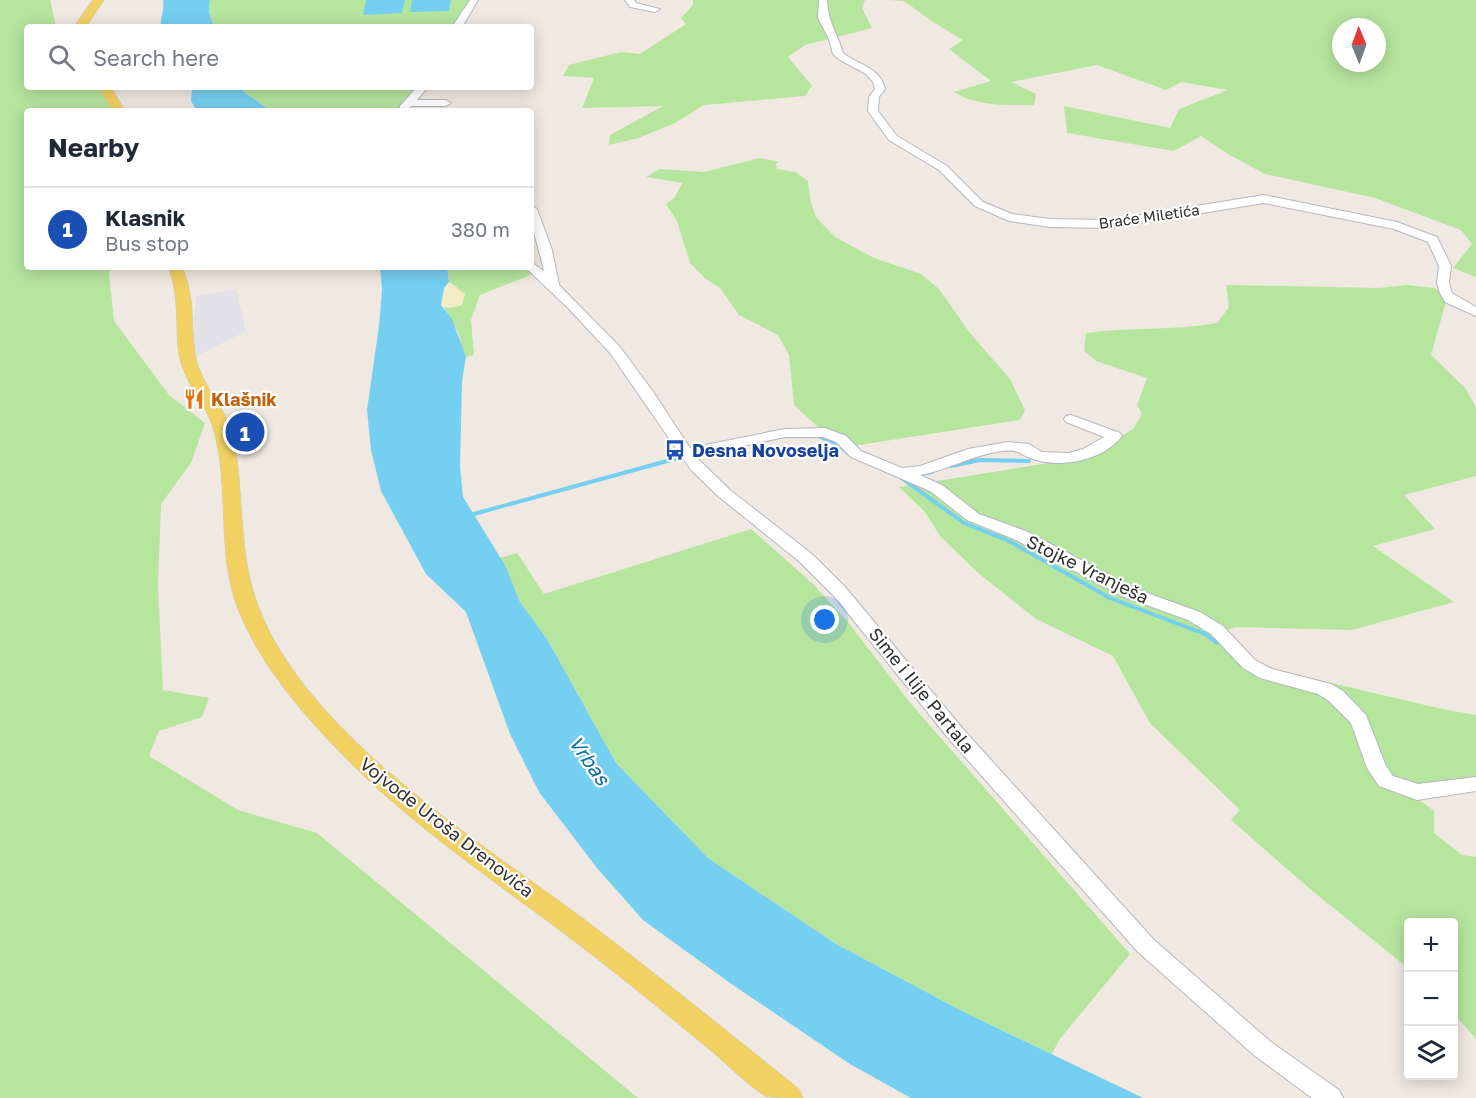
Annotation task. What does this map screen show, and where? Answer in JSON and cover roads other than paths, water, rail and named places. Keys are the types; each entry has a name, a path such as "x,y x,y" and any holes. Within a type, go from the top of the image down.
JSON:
{"main road":[{"path":"82,24 87,13 99,0"},
{"path":"107,90 116,108"},
{"name":"Vojvode Uroša Drenovića","path":"176,270 184,288 190,368 217,414 225,442 235,549 244,595 265,641 297,688 328,726 384,780 598,945 789,1098"}],"street":[{"path":"459,24 474,0"},
{"path":"629,0 633,5 655,9"},
{"name":"Braće Miletića","path":"823,0 823,18 834,39 838,54 871,73 878,80 880,89 874,97 873,111 893,138 943,168 968,194 988,210 1009,217 1033,221 1098,225 1264,200 1387,224 1420,233 1433,240 1445,266 1443,283 1450,299 1476,312"},
{"path":"405,107 420,90"},
{"path":"405,107 447,104"},
{"path":"534,217 546,250 553,285"},
{"name":"Sime i Ilije Partala","path":"534,269 591,324 633,374 686,453 710,481 806,558 840,592 956,734 1146,946 1263,1049 1331,1098"},
{"path":"903,472 924,471 966,453 1001,447 1019,446 1027,448 1034,454 1055,458 1085,454 1102,446 1115,436 1071,419"},
{"name":"Stojke Vranješa","path":"686,453 785,433 815,430 841,439 856,454 903,472 936,488 974,517 1022,536 1130,593 1194,616 1217,630 1249,664 1266,674 1324,689 1336,696 1359,720 1380,775 1386,781 1417,792 1476,784"}],"water":[{"path":"163,0 210,0 209,12 213,24 161,24"},
{"path":"366,0 405,0 402,13 363,15"},
{"path":"412,0 451,0 449,11 410,12"},
{"path":"192,90 243,90 267,108 195,108 191,101"},
{"name":"Vrbas","path":"380,270 447,270 449,282 444,288 441,305 452,319 466,357 462,381 460,466 463,497 505,565 520,602 547,639 616,763 708,858 836,944 962,1011 1143,1098 911,1098 850,1064 730,983 643,920 597,868 539,792 510,734 466,612 426,574 381,491 371,450 367,410 382,290"}],"waterway":[{"path":"818,436 838,444 850,455"},
{"path":"470,515 678,458"},
{"path":"951,466 980,460 1029,461"},
{"path":"916,475 932,472"},
{"path":"900,477 964,523 1009,541 1110,598 1205,634 1217,643"}],"place":[{"name":"Klašnik","path":"194,399"},
{"name":"Klasnik","path":"245,432"},
{"name":"Desna Novoselja","path":"675,450"}]}
